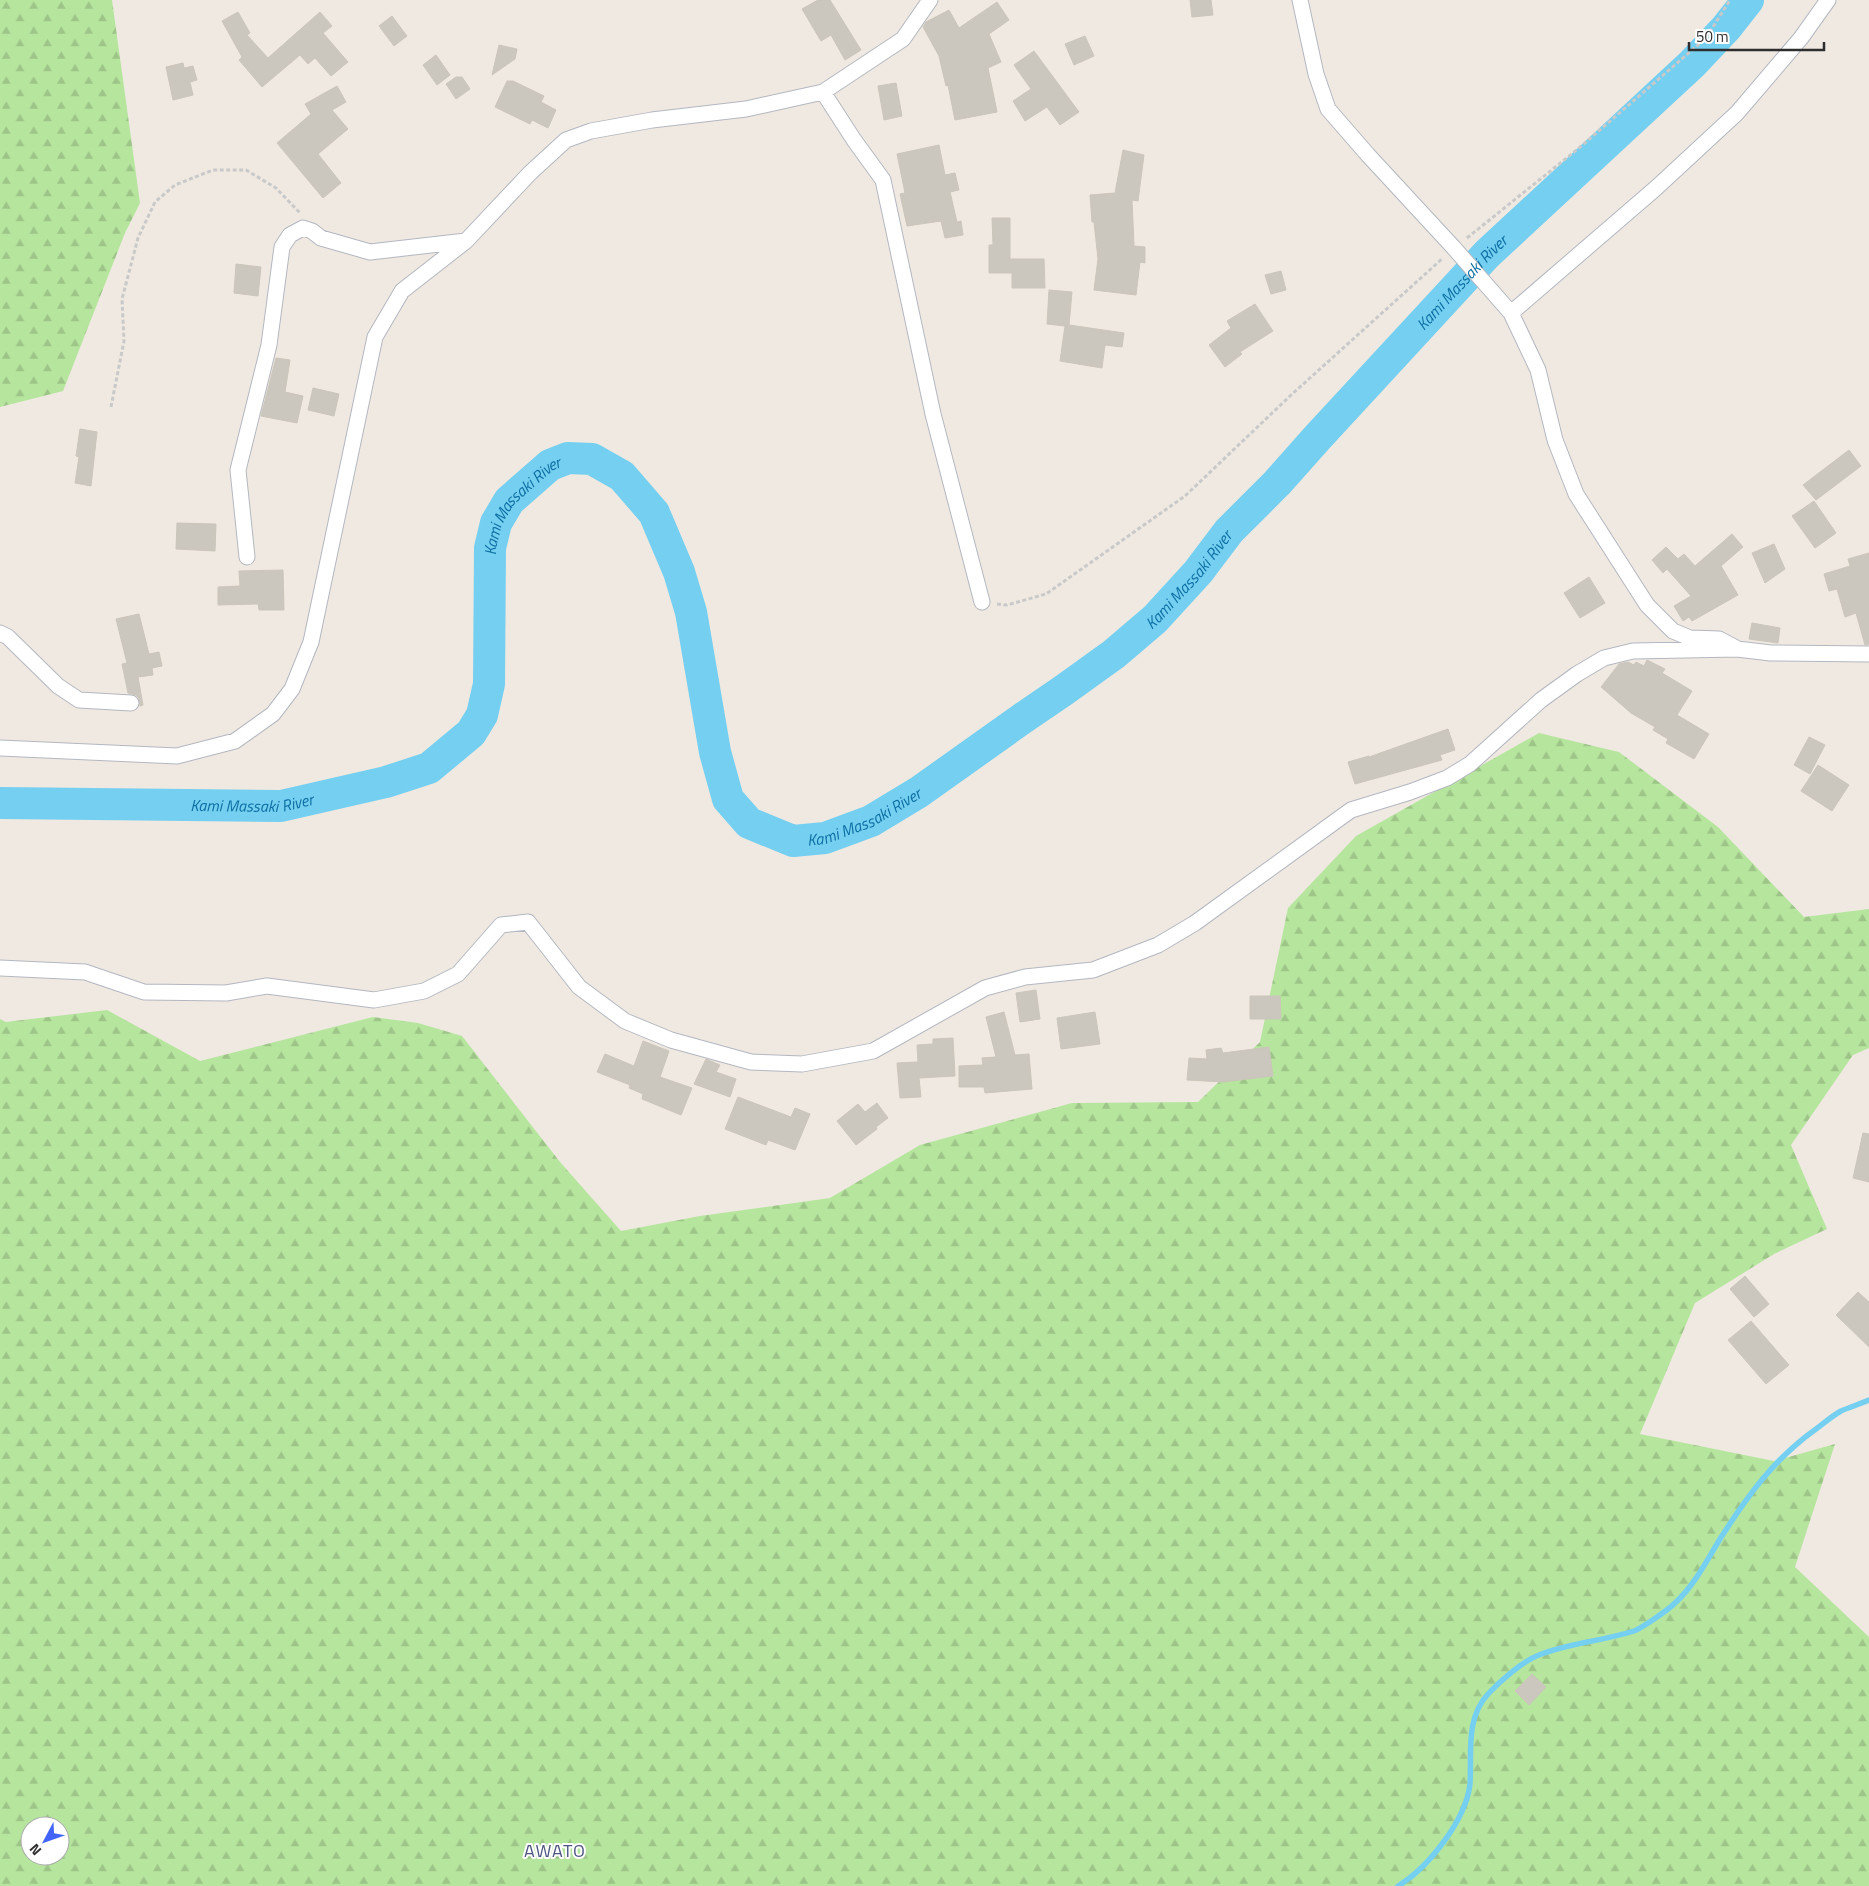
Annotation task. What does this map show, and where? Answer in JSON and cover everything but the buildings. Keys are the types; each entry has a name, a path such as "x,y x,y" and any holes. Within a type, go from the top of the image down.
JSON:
{"street":[{"path":"0,748 177,756 235,742 273,714 292,689 311,642 375,337 402,291 466,241 530,173 566,140 591,131 652,120 746,109 823,92 903,39 930,0"},
{"path":"1300,0 1316,74 1328,109 1511,313 1538,370 1555,440 1576,494 1647,605 1673,632 1690,638 1719,639 1737,649"},
{"path":"1511,313 1656,188 1737,113 1801,38 1828,0"},
{"path":"823,92 883,180 933,414 982,602"},
{"path":"247,557 238,470 268,345 282,247 290,235 303,228 312,231 321,238 370,252 466,241"},
{"path":"0,633 8,638 58,686 79,700 131,702"},
{"path":"0,968 85,972 144,992 226,994 267,986 374,1000 424,991 458,974 501,925 528,922 579,987 625,1021 671,1040 751,1062 802,1064 873,1051 985,988 1026,977 1093,970 1158,945 1195,924 1351,810 1410,792 1447,778 1462,769 1541,700 1577,674 1604,658 1633,651 1737,649 1771,653 1869,654"}],"path":[{"path":"982,602 1007,605 1046,594 1186,496 1290,396 1454,248 1579,148 1706,38 1730,0"},
{"path":"111,407 124,341 122,299 138,238 155,202 175,185 213,170 246,170 276,188 297,209 312,231"}],"green space":[{"path":"0,0 112,0 140,203 125,233 63,391 0,407"},
{"path":"1539,733 1619,752 1718,827 1804,917 1869,909 1869,1048 1853,1055 1791,1145 1827,1229 1774,1254 1695,1303 1640,1434 1774,1461 1835,1444 1795,1567 1869,1637 1869,1886 0,1886 0,1019 6,1022 107,1010 200,1061 373,1017 418,1023 462,1036 560,1162 621,1231 700,1216 830,1198 920,1145 1072,1103 1198,1102 1260,1042 1288,908 1356,836"}],"waterway":[{"name":"Kami Massaki River","path":"0,803 281,806 386,782 429,768 471,733 482,715 489,684 490,548 496,523 509,501 550,465 568,458 592,459 622,476 654,513 679,572 691,612 715,752 728,799 749,823 793,841 825,838 871,821 919,792 1064,690 1114,654 1155,619 1198,572 1229,531 1277,483 1487,254 1692,64 1726,28 1748,0"},
{"path":"1398,1886 1410,1878 1433,1855 1444,1842 1461,1813 1470,1784 1473,1725 1476,1714 1488,1694 1519,1667 1539,1655 1634,1631 1667,1610 1694,1581 1741,1507 1775,1465 1834,1415 1869,1400"}],"district":[{"name":"AWATO","path":"555,1850"}]}
